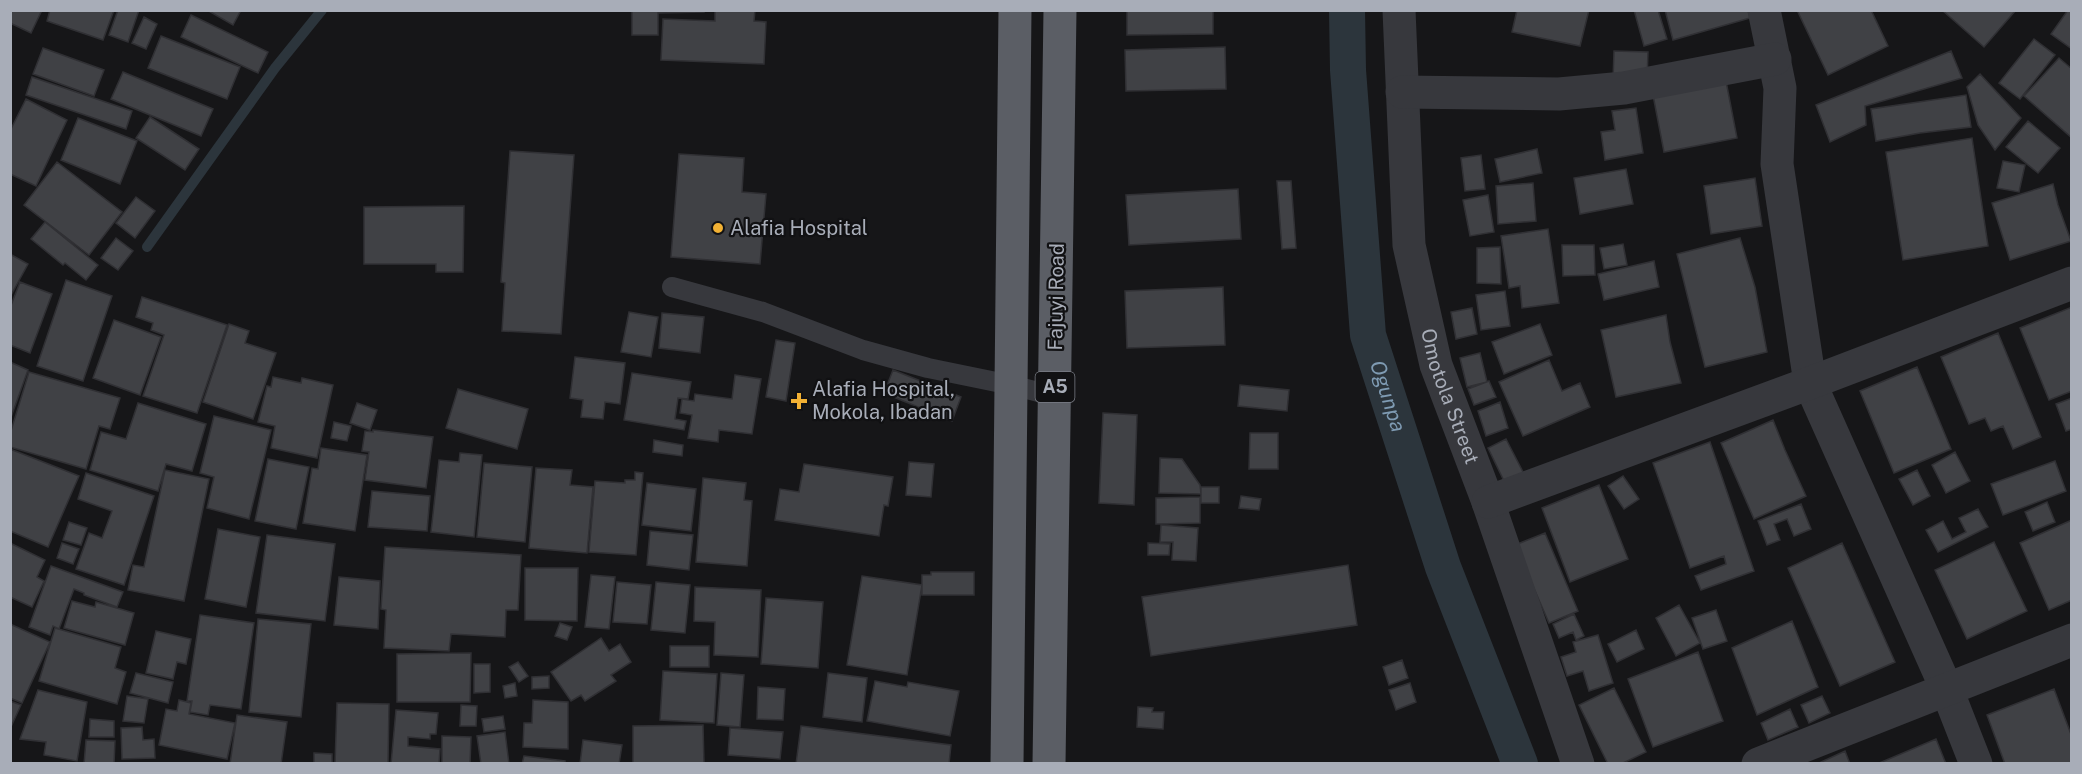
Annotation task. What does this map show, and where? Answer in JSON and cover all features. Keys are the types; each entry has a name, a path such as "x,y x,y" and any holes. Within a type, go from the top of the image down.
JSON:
{"highway":[{"name":"A5","path":"1007,764 1015,10"},
{"name":"Fajuyi Road","path":"1049,764 1060,10"}],"street":[{"name":"Omotola Street","path":"1399,10 1409,245 1436,364 1488,502 1578,764"},
{"path":"1764,10 1780,87 1777,164 1810,383 1947,690 1976,764"},
{"path":"1402,92 1559,94 1624,88 1775,59"},
{"path":"1488,502 2072,283"},
{"path":"1758,764 2072,640"}],"lane":[{"path":"672,287 763,312 863,350 928,368 1054,396"}],"building":[{"path":"10,10 42,10 31,33 10,23"},
{"path":"50,10 114,10 103,40 47,21"},
{"path":"118,10 139,10 128,42 109,35"},
{"path":"207,10 241,10 233,25"},
{"path":"632,10 704,10 704,12 658,13 658,35 632,35"},
{"path":"715,10 755,10 754,21 766,22 764,64 661,60 663,19 715,21"},
{"path":"1127,10 1213,10 1213,34 1127,35"},
{"path":"1517,10 1589,10 1580,46 1512,32"},
{"path":"1634,10 1658,10 1667,39 1644,46"},
{"path":"1665,10 1748,10 1750,18 1673,40"},
{"path":"1797,10 1871,10 1888,46 1828,75"},
{"path":"1942,10 2016,10 1984,47"},
{"path":"2068,10 2072,10 2072,49 2051,34"},
{"path":"191,15 268,52 258,73 181,37"},
{"path":"144,17 157,24 146,49 132,43"},
{"path":"161,36 240,67 227,99 148,68"},
{"path":"2034,39 2055,55 2020,99 1999,83"},
{"path":"1225,47 1226,89 1126,91 1125,50"},
{"path":"43,48 104,70 94,96 33,74"},
{"path":"1614,51 1648,52 1647,80 1613,80"},
{"path":"1951,51 1962,78 1865,106 1866,125 1830,142 1816,105"},
{"path":"2059,58 2072,69 2072,138 2024,96"},
{"path":"123,72 213,109 201,136 111,99"},
{"path":"1980,74 2021,118 1995,150 1978,125 1967,87"},
{"path":"1725,76 1737,138 1664,152 1652,90"},
{"path":"32,77 132,111 126,129 26,95"},
{"path":"1966,95 1971,127 1876,141 1871,109"},
{"path":"26,99 67,120 36,186 10,174 10,131"},
{"path":"1636,108 1643,153 1605,160 1601,132 1615,130 1612,111"},
{"path":"150,117 199,149 185,170 136,138"},
{"path":"78,118 137,141 120,184 61,160"},
{"path":"2028,121 2060,148 2038,173 2006,147"},
{"path":"1972,138 1988,246 1903,260 1886,152"},
{"path":"1537,149 1542,173 1500,182 1495,159"},
{"path":"510,151 574,155 561,334 502,331 505,283 501,282"},
{"name":"Alafia Hospital","path":"679,154 744,158 742,192 766,194 760,264 671,257"},
{"path":"1481,155 1485,189 1465,191 1461,158"},
{"path":"2003,161 2025,165 2019,192 1997,188"},
{"path":"57,162 122,212 89,255 24,205"},
{"path":"1626,169 1633,204 1580,214 1574,178"},
{"path":"1755,178 1762,226 1711,234 1704,186"},
{"path":"1277,181 1291,181 1296,248 1282,249"},
{"path":"1533,183 1536,221 1498,224 1496,186"},
{"path":"2053,184 2071,241 2010,260 1992,203"},
{"path":"1238,189 1241,239 1129,245 1126,195"},
{"path":"1488,195 1494,232 1470,236 1463,200"},
{"path":"136,197 155,211 135,238 116,223"},
{"path":"464,206 463,272 436,272 436,264 364,264 364,207"},
{"path":"45,222 98,265 86,280 31,239"},
{"path":"1548,229 1559,303 1522,308 1520,286 1509,288 1501,236"},
{"path":"116,238 133,251 118,270 101,258"},
{"path":"1740,238 1755,287 1767,352 1705,367 1677,254"},
{"path":"1623,244 1627,265 1604,269 1600,248"},
{"path":"1562,245 1594,245 1595,275 1563,276"},
{"path":"1500,247 1501,284 1477,283 1477,248"},
{"path":"10,254 28,264 10,297"},
{"path":"1654,261 1659,287 1604,300 1598,274"},
{"path":"66,280 112,296 83,381 37,366"},
{"path":"20,282 52,294 30,353 10,345 10,308"},
{"path":"1223,287 1225,345 1127,348 1125,291"},
{"path":"1505,291 1510,326 1481,330 1476,295"},
{"path":"142,297 227,325 197,413 143,396 164,335 151,330 153,323 136,317"},
{"path":"2072,307 2072,391 2049,400 2020,328"},
{"path":"1472,308 1477,334 1456,339 1451,312"},
{"path":"629,312 658,317 651,357 621,352"},
{"path":"662,313 704,317 700,353 659,348"},
{"path":"1666,315 1670,342 1681,383 1616,397 1601,330"},
{"path":"114,320 161,337 140,395 93,378"},
{"path":"229,324 249,331 245,343 276,353 253,419 203,402"},
{"path":"1540,324 1552,355 1504,374 1492,342"},
{"path":"1998,333 2041,437 2013,449 2003,426 1991,431 1985,418 1969,424 1941,357"},
{"path":"776,340 795,343 786,401 766,397"},
{"path":"1480,353 1487,382 1467,387 1460,358"},
{"path":"575,357 625,363 620,404 605,402 603,419 581,417 583,400 570,398"},
{"path":"1549,360 1562,391 1580,383 1590,407 1523,436 1499,382"},
{"path":"10,362 28,370 10,420"},
{"path":"1917,367 1951,449 1894,473 1860,391"},
{"path":"893,370 961,397 952,421 884,393"},
{"path":"29,372 120,398 110,429 99,426 86,469 10,447 10,434"},
{"path":"632,373 691,382 688,399 678,398 675,419 686,421 684,430 624,420"},
{"path":"735,375 761,379 752,434 719,430 718,442 688,438 692,415 680,413 682,399 694,401 695,394 732,399"},
{"path":"273,377 301,383 302,378 333,385 317,458 271,448 275,426 258,422 267,386 271,387"},
{"path":"1489,381 1496,397 1474,405 1468,389"},
{"path":"1240,385 1289,390 1287,411 1238,406"},
{"path":"458,389 528,409 517,449 446,428"},
{"path":"2072,398 2072,429 2066,431 2056,404"},
{"path":"1500,402 1508,428 1486,436 1478,411"},
{"path":"138,403 206,424 192,471 166,464 158,491 90,470 101,432 126,439"},
{"path":"357,403 377,410 370,430 350,423"},
{"path":"1103,413 1137,415 1134,505 1099,503"},
{"path":"214,416 271,430 249,519 207,508 214,477 200,473"},
{"path":"1773,420 1806,496 1754,519 1721,443"},
{"path":"334,422 351,426 347,441 331,438"},
{"path":"373,430 433,437 426,488 365,480 369,452 362,451 365,431 373,432"},
{"path":"1250,433 1278,433 1278,469 1249,469"},
{"path":"1506,439 1524,474 1505,483 1488,448"},
{"path":"654,440 683,445 682,456 653,452"},
{"path":"1710,442 1754,571 1701,590 1695,576 1726,564 1724,556 1690,568 1653,463"},
{"path":"321,448 367,455 355,531 303,523 312,468 318,469"},
{"path":"10,449 79,476 48,547 10,531"},
{"path":"1955,452 1970,481 1946,493 1932,465"},
{"path":"460,453 482,455 474,537 431,532 439,460 459,462"},
{"path":"1160,458 1182,459 1200,485 1201,494 1159,493"},
{"path":"268,459 309,467 296,529 255,521"},
{"path":"2055,461 2066,491 2003,515 1991,484"},
{"path":"909,462 934,464 931,497 906,495"},
{"path":"484,463 532,467 525,542 477,537"},
{"path":"804,464 893,477 888,506 884,505 879,536 775,520 780,489 799,492"},
{"path":"536,468 572,470 570,485 593,487 587,553 529,548"},
{"path":"165,470 209,479 184,601 128,590 133,565 144,567"},
{"path":"1917,470 1930,496 1913,505 1899,479"},
{"path":"635,472 643,473 636,555 589,552 595,481 625,483 625,480 635,480"},
{"path":"86,473 154,496 124,585 76,569 89,533 102,538 112,511 78,499"},
{"path":"1623,476 1639,499 1624,509 1608,486"},
{"path":"703,478 746,483 744,500 752,501 747,566 696,562"},
{"path":"647,483 696,489 691,531 642,525"},
{"path":"1599,485 1628,559 1570,582 1542,508"},
{"path":"1201,487 1219,487 1219,503 1201,503"},
{"path":"372,491 430,496 427,531 368,527"},
{"path":"1241,496 1261,499 1259,510 1239,508"},
{"path":"1200,497 1200,523 1156,524 1156,498"},
{"path":"2047,502 2055,522 2033,531 2025,512"},
{"path":"1801,504 1811,529 1794,536 1787,519 1774,524 1780,540 1767,545 1758,521"},
{"path":"1978,509 1988,527 1938,552 1926,530 1943,521 1952,539 1966,532 1959,518"},
{"path":"2072,520 2072,600 2049,610 2020,543"},
{"path":"69,522 87,528 81,545 63,540"},
{"path":"1161,525 1198,528 1196,561 1172,560 1173,542 1160,542"},
{"path":"218,529 260,537 246,607 205,599"},
{"path":"650,531 693,535 689,570 647,565"},
{"path":"1545,533 1578,611 1549,623 1515,545"},
{"path":"267,535 335,544 325,621 256,613"},
{"path":"1994,542 2027,611 1967,639 1935,570"},
{"path":"10,543 45,560 37,577 44,581 32,607 10,597"},
{"path":"62,543 79,549 73,564 57,558"},
{"path":"1148,543 1170,544 1169,555 1148,555"},
{"path":"1842,543 1895,662 1840,686 1788,568"},
{"path":"385,547 521,555 518,610 506,610 505,637 451,634 449,651 384,648 386,610 381,609"},
{"path":"1348,565 1357,625 1151,656 1142,597"},
{"path":"51,566 123,592 117,607 74,589 59,629 53,626 50,635 29,627"},
{"path":"525,568 578,568 577,621 525,620"},
{"path":"931,572 974,572 974,595 922,595 922,575 931,575"},
{"path":"591,575 615,577 609,629 585,627"},
{"path":"862,576 922,585 907,675 847,665"},
{"path":"339,577 380,581 378,629 334,625"},
{"path":"617,582 651,585 647,624 613,622"},
{"path":"656,582 690,585 685,633 651,630"},
{"path":"695,587 761,590 758,657 714,655 715,622 694,621"},
{"path":"766,598 823,602 818,668 761,664"},
{"path":"72,601 95,607 96,602 134,613 125,645 64,628"},
{"path":"1679,605 1700,643 1676,656 1656,618"},
{"path":"1716,610 1727,641 1703,649 1692,618"},
{"path":"1574,614 1584,636 1576,640 1573,632 1559,638 1553,624"},
{"path":"200,615 254,623 241,709 210,705 208,715 190,712 192,701 187,701"},
{"path":"258,619 311,624 301,717 249,712"},
{"path":"1792,621 1818,687 1757,715 1732,648"},
{"path":"560,623 572,627 567,640 555,636"},
{"path":"10,624 50,642 22,703 10,698"},
{"path":"55,628 121,647 115,668 126,672 117,704 39,681"},
{"path":"1636,630 1644,649 1617,662 1608,644"},
{"path":"156,631 191,639 186,664 177,662 173,679 146,673"},
{"path":"1598,635 1613,683 1589,691 1583,671 1567,676 1561,657 1576,652 1573,642"},
{"path":"601,638 609,651 620,644 631,662 611,675 616,681 585,701 581,695 571,701 551,672"},
{"path":"670,646 709,646 709,667 670,667"},
{"path":"1698,652 1723,721 1653,747 1628,679"},
{"path":"471,653 470,702 397,702 397,654"},
{"path":"1402,660 1408,678 1389,685 1383,667"},
{"path":"518,662 528,676 519,682 509,667"},
{"path":"474,664 490,664 490,692 474,693"},
{"path":"663,671 717,674 714,723 660,720"},
{"path":"136,673 173,682 168,703 130,693"},
{"path":"721,673 744,675 740,727 717,725"},
{"path":"828,673 867,678 862,722 823,717"},
{"path":"549,676 549,688 532,689 532,677"},
{"path":"875,681 907,687 908,682 959,691 950,736 867,721"},
{"path":"515,683 517,696 505,698 503,686"},
{"path":"1410,683 1416,702 1396,710 1389,690"},
{"path":"758,687 785,689 783,720 757,719"},
{"path":"1614,688 1646,752 1621,764 1608,764 1579,705"},
{"path":"2054,689 2072,737 2072,764 2005,764 1987,715"},
{"path":"38,690 87,702 77,761 44,755 46,742 20,739"},
{"path":"127,696 148,699 144,723 123,721"},
{"path":"1822,696 1830,713 1809,723 1801,705"},
{"path":"179,700 191,703 189,714 235,723 227,759 159,745 166,709 177,711"},
{"path":"533,700 568,702 568,749 523,747 524,723 532,723"},
{"path":"10,701 21,705 10,729"},
{"path":"337,703 389,704 388,764 335,764"},
{"path":"461,705 477,706 476,726 460,726"},
{"path":"1138,707 1153,708 1152,712 1164,712 1163,729 1137,727"},
{"path":"1790,709 1798,727 1768,740 1761,723"},
{"path":"396,710 438,713 436,734 430,734 430,739 408,737 408,746 440,749 439,764 391,764"},
{"path":"237,715 287,722 281,764 230,764"},
{"path":"503,716 505,729 484,732 482,719"},
{"path":"90,719 114,721 114,737 89,737"},
{"path":"703,725 704,764 633,764 633,726"},
{"path":"801,726 951,745 949,764 796,764"},
{"path":"142,727 143,740 154,739 155,758 122,759 121,728"},
{"path":"730,728 783,732 780,759 728,755"},
{"path":"505,732 509,764 481,764 477,736"},
{"path":"442,736 471,737 470,764 442,764"},
{"path":"1936,739 1946,764 1877,764"},
{"path":"86,740 115,741 114,764 84,764"},
{"path":"583,740 622,745 619,764 580,764"},
{"path":"1845,751 1850,764 1817,764"},
{"path":"314,753 332,754 332,764 314,764"},
{"path":"524,756 565,761 565,764 522,764"}],"waterway":[{"path":"147,247 275,68 322,10"},
{"name":"Ogunpa","path":"1347,10 1348,70 1368,335 1443,567 1520,764"}],"place":[{"name":"Alafia Hospital","path":"718,228"},
{"name":"Alafia Hospital, Mokola, Ibadan","path":"799,401"}]}
